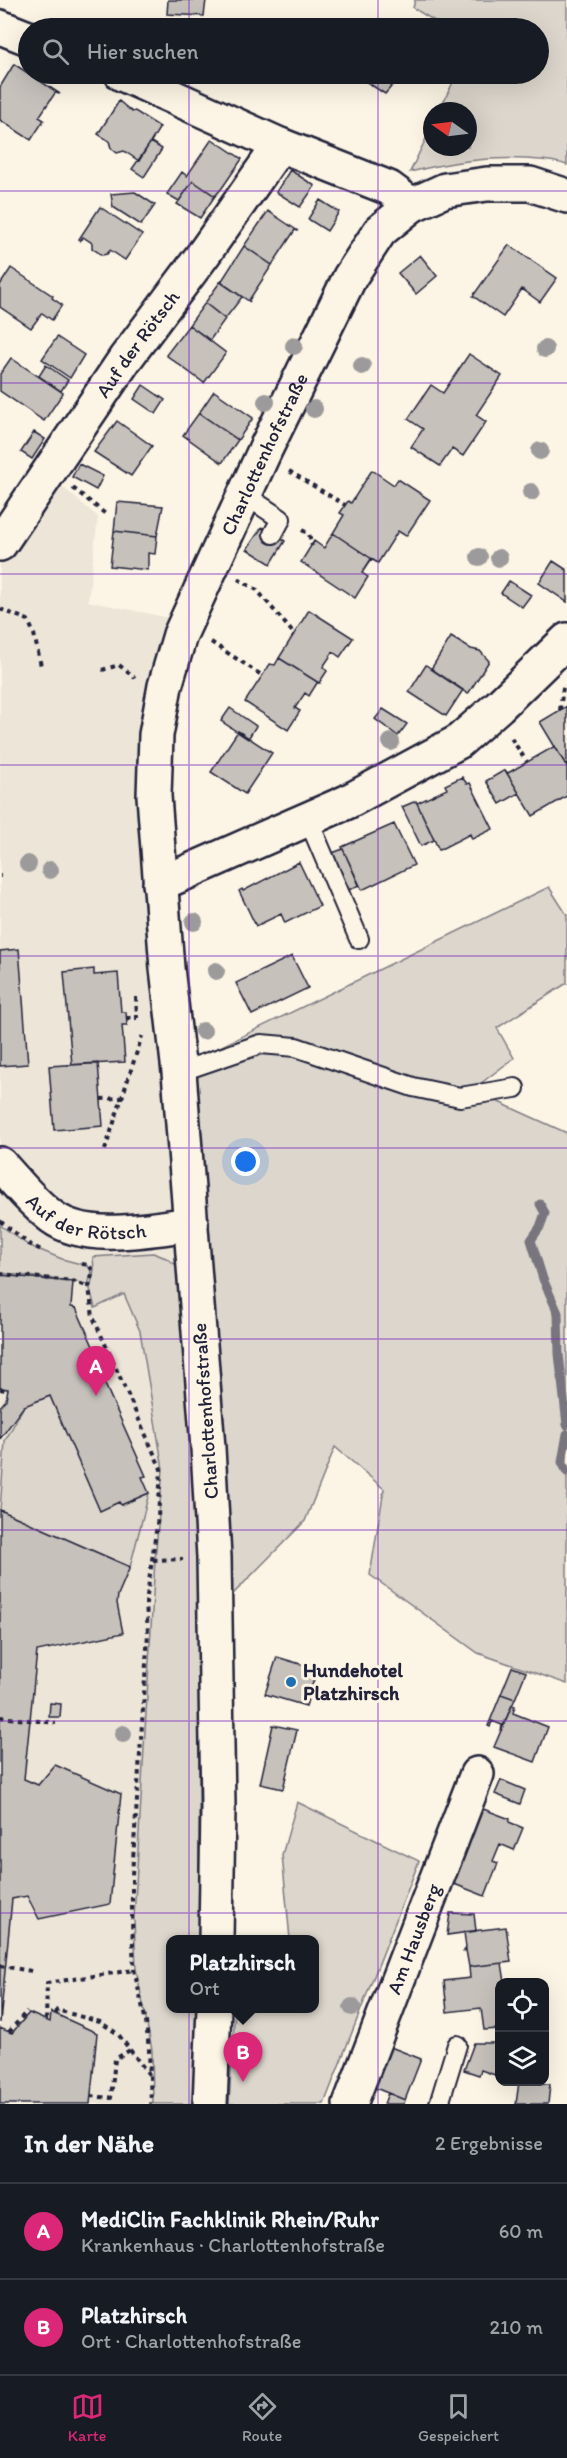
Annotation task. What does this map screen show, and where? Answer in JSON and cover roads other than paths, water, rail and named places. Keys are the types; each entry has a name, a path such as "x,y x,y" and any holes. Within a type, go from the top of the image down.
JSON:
{"main road":[{"path":"0,27 18,34"},
{"path":"144,84 280,145 389,188 412,205"},
{"name":"Auf der Rötsch","path":"0,544 126,359 280,145"},
{"name":"Charlottenhofstraße","path":"216,1935 218,1807 214,1557 191,1224 154,796 156,735 165,686 184,625 263,456 350,277 380,231 412,205 445,190 487,184 530,184 567,196"},
{"path":"160,884 347,802 458,742 567,640"},
{"name":"Auf der Rötsch","path":"0,1164 53,1218 73,1227 95,1231 119,1231 191,1224"},
{"name":"Am Hausberg","path":"350,2104 477,1774"},
{"path":"210,2104 214,2013"}],"lane":[{"path":"245,495 281,519 273,534"},
{"path":"308,819 359,939"},
{"path":"179,1072 261,1044 276,1044 296,1047 412,1087 460,1097 515,1088"},
{"path":"439,2104 457,2045"}],"waterway":[{"path":"540,1204 545,1213 540,1227 531,1240 543,1279 558,1313 559,1354 567,1425"},
{"path":"567,1434 562,1462 567,1472"}],"place":[{"name":"MediClin Fachklinik Rhein/Ruhr","path":"96,1396"},
{"name":"Hundehotel Platzhirsch","path":"291,1682"},
{"name":"Platzhirsch","path":"243,2082"}]}
